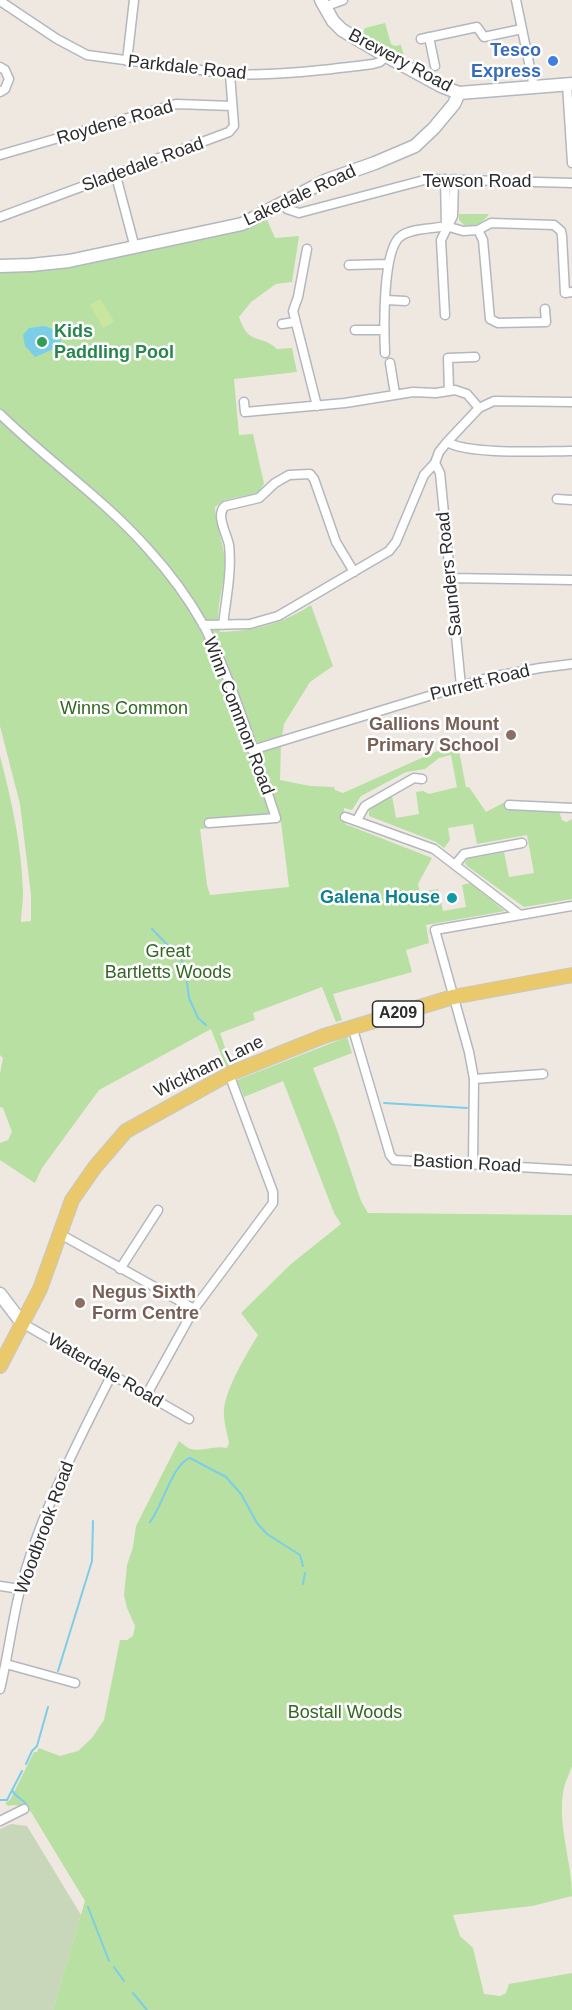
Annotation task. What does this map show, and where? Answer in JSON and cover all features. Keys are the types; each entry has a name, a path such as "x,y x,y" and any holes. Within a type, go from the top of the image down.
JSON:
{"main road":[{"name":"Wickham Lane","path":"0,1366 40,1289 77,1192 117,1139 126,1131 229,1074 352,1026 453,997 572,975"}],"street":[{"path":"127,61 134,0"},
{"path":"323,3 343,0"},
{"path":"516,0 534,87"},
{"name":"Parkdale Road","path":"0,1 76,50 94,57 230,74 288,74 380,62 386,56"},
{"name":"Brewery Road","path":"323,3 333,21 342,30 441,86 459,93"},
{"path":"435,66 425,38 477,27 484,37 522,29"},
{"path":"0,67 5,70 9,79 5,89 0,92"},
{"name":"Sladedale Road","path":"0,217 116,176 229,132 234,126 230,74"},
{"path":"459,93 569,84 572,163"},
{"name":"Lakedale Road","path":"0,266 53,263 135,248 242,224 327,180 415,146 450,109 459,93"},
{"name":"Roydene Road","path":"0,155 176,104 232,106"},
{"path":"116,176 135,248"},
{"name":"Tewson Road","path":"284,202 287,209 298,213 428,179 572,183"},
{"path":"445,315 441,240 453,216 449,179"},
{"path":"385,353 388,264 394,245 402,235 446,226 463,231 478,230 490,223 550,224 558,227 562,236 565,293 572,292"},
{"path":"478,230 483,240 490,319 498,323 546,321 545,309"},
{"path":"307,249 293,311 317,406"},
{"path":"349,265 388,264"},
{"path":"386,300 405,301"},
{"path":"282,324 295,322"},
{"path":"355,330 384,330"},
{"path":"449,390 448,358 475,357"},
{"path":"390,363 395,394"},
{"path":"244,402 245,412 285,412 395,394 436,393 449,390 462,391 479,408"},
{"path":"203,625 250,624 278,616 380,558 393,548 424,475 435,463 439,452 447,442 479,408 494,400 572,402"},
{"name":"Winn Common Road","path":"0,414 44,456 127,527 170,575 203,625 226,678 276,818 209,823"},
{"path":"447,442 453,446 489,450 572,452"},
{"name":"Saunders Road","path":"435,463 440,473 461,686"},
{"path":"223,625 230,553 221,514 222,509 225,506 259,498 275,483 289,475 310,474 336,542 354,573"},
{"path":"557,499 572,500"},
{"path":"450,578 572,580"},
{"name":"Purrett Road","path":"252,750 461,686 510,673 572,664"},
{"path":"357,820 365,806 414,778 422,779"},
{"path":"509,805 572,808"},
{"path":"345,817 434,849 520,915"},
{"path":"455,865 464,854 522,843"},
{"path":"473,1163 474,1079 469,1052 435,930 572,906"},
{"name":"Bastion Road","path":"352,1026 390,1155 394,1160 572,1170"},
{"path":"147,1394 194,1309 273,1203 273,1192 229,1074"},
{"path":"474,1079 543,1074"},
{"path":"120,1269 158,1210"},
{"path":"60,1234 194,1309"},
{"path":"0,1294 22,1323"},
{"name":"Waterdale Road","path":"22,1323 189,1419"},
{"name":"Woodbrook Road","path":"0,1689 20,1589 55,1490 112,1374"},
{"path":"0,1586 20,1589"},
{"path":"6,1664 75,1683"},
{"path":"0,1821 24,1809"}],"green space":[{"path":"385,23 391,44 401,45 405,60 362,34 365,28"},
{"path":"459,214 489,214 475,225 464,225 459,220"},
{"name":"Winns Common","path":"265,215 275,238 299,236 292,282 276,284 251,302 239,317 251,336 277,349 292,348 297,372 234,379 239,435 253,434 264,484 258,493 225,500 215,507 225,563 218,623 220,632 244,630 278,622 311,605 333,666 310,682 284,724 280,780 310,786 334,787 335,790 343,793 435,752 458,746 466,787 469,787 486,812 505,802 508,809 559,811 562,820 566,822 572,819 572,899 524,907 465,863 467,859 504,852 509,877 534,873 527,835 477,844 473,824 448,828 450,840 444,848 436,842 369,816 369,809 392,796 396,818 419,814 416,792 423,791 429,794 457,787 451,755 439,758 425,769 406,772 361,796 352,810 344,808 345,824 432,858 418,884 420,892 438,889 443,911 466,907 462,885 470,883 505,911 426,925 429,943 406,950 412,972 333,994 342,1020 336,1022 322,987 253,1013 255,1020 220,1033 231,1065 226,1067 211,1029 99,1090 42,1168 35,1183 0,1160 0,1143 8,1140 12,1132 3,1108 0,1107 0,1074 3,1058 0,1055 0,756 21,859 23,894 21,922 31,921 31,895 20,804 0,726 0,271 47,270 243,229","holes":["281,822 289,887 210,895 200,829"]},
{"path":"100,299 114,321 103,328 90,305"},
{"name":"Bostall Woods","path":"347,1037 352,1053 313,1068 361,1201 368,1213 572,1215 572,1766 564,1790 562,1819 572,1896 532,1906 453,1915 460,1936 473,1948 484,1994 500,1996 506,1993 509,1984 572,1973 572,2010 53,2010 85,1901 31,1812 20,1806 8,1806 5,1803 10,1800 34,1752 37,1752 39,1748 60,1756 78,1751 92,1738 104,1720 120,1640 127,1640 133,1636 135,1626 124,1595 127,1565 136,1526 179,1441 195,1450 227,1448 229,1443 224,1413 226,1400 238,1371 258,1335 241,1313 291,1264 341,1224 334,1213 283,1081 244,1097 237,1080"},
{"path":"11,1824 27,1826 81,1915 53,2010 0,2010 0,1829"}],"water":[{"name":"Kids Paddling Pool","path":"44,326 56,332 61,343 56,348 35,357 25,346 23,335 29,328"}],"waterway":[{"path":"152,929 181,959 185,967 189,998 198,1018 206,1025"},
{"path":"384,1103 467,1108"},
{"path":"150,1522 173,1476 178,1468 190,1458 226,1477 241,1494 257,1523 267,1534 300,1555 303,1566"},
{"path":"58,1671 92,1561 93,1521"},
{"path":"303,1584 305,1573"},
{"path":"26,1764 37,1746 48,1707"},
{"path":"0,1800 7,1800 22,1771"},
{"path":"12,1790 26,1804"},
{"path":"88,1907 109,1961"},
{"path":"114,1967 124,1981"},
{"path":"133,1993 147,2010"}],"place":[{"name":"Tesco Express","path":"553,61"},
{"name":"Kids Paddling Pool","path":"42,342"},
{"name":"Gallions Mount Primary School","path":"511,735"},
{"name":"Galena House","path":"452,898"},
{"name":"Negus Sixth Form Centre","path":"80,1303"}],"park label":[{"name":"Great Bartletts Woods","path":"168,962"}]}
